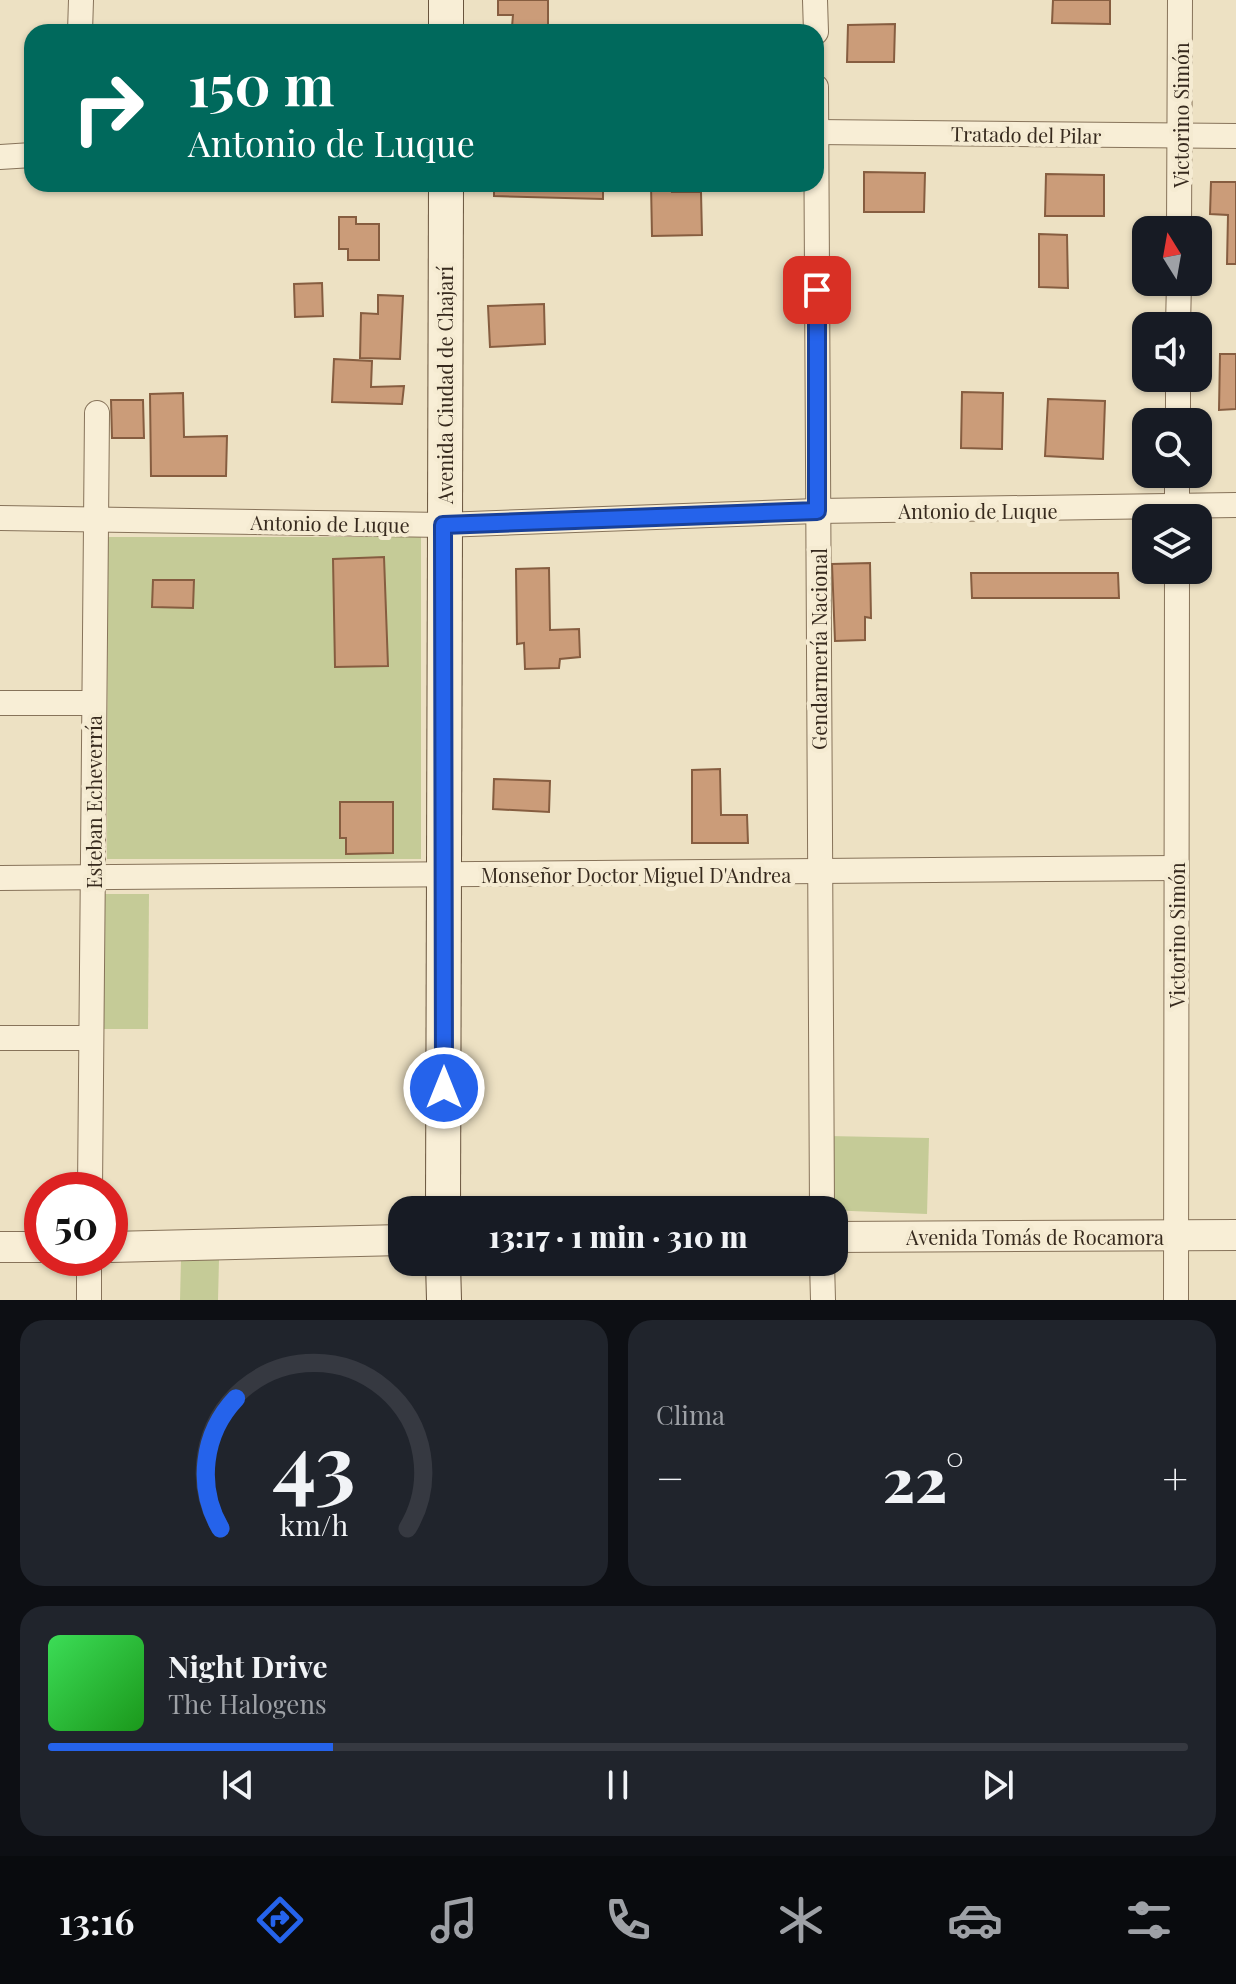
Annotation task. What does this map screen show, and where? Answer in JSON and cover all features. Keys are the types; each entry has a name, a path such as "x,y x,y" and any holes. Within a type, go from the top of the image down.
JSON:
{"main road":[{"path":"446,0 446,24"},
{"name":"Avenida Ciudad de Chajarí","path":"443,1196 446,192"},
{"path":"443,1276 444,1300"}],"street":[{"path":"80,24 81,0"},
{"path":"815,0 816,24"},
{"name":"Victorino Simón","path":"1179,216 1180,0"},
{"name":"Tratado del Pilar","path":"824,132 1236,136"},
{"path":"0,157 24,156"},
{"name":"Gendarmería Nacional","path":"816,192 822,1196"},
{"name":"Esteban Echeverría","path":"90,1172 97,413"},
{"name":"Antonio de Luque","path":"1212,508 1236,505"},
{"name":"Antonio de Luque","path":"0,518 443,525 817,511 1132,513"},
{"name":"Victorino Simón","path":"1176,1300 1177,584"},
{"path":"0,703 93,703"},
{"name":"Monseñor Doctor Miguel D'Andrea","path":"0,878 1176,868"},
{"path":"0,1038 91,1038"},
{"name":"Avenida Tomás de Rocamora","path":"848,1237 1236,1235"},
{"path":"128,1247 388,1240"},
{"path":"0,1247 24,1247"},
{"path":"89,1276 89,1300"},
{"path":"822,1276 823,1300"}],"green space":[{"path":"108,537 421,537 421,859 107,859"},
{"path":"103,894 149,894 148,1029 101,1029"},
{"path":"828,1136 929,1138 927,1214 848,1211 848,1196 826,1196"},
{"path":"181,1260 219,1260 218,1300 180,1300"}],"building":[{"path":"498,0 548,0 548,24 512,24 513,15 498,15"},
{"path":"1053,0 1110,0 1110,24 1052,23"},
{"path":"895,24 894,62 847,62 848,25"},
{"path":"864,172 925,173 924,212 864,212"},
{"path":"1046,174 1104,175 1104,216 1045,216"},
{"path":"1211,182 1236,182 1236,264 1227,264 1228,215 1210,214"},
{"path":"494,192 603,192 603,199 494,196"},
{"path":"651,192 701,192 702,235 652,236"},
{"path":"339,217 356,217 356,224 379,224 379,260 348,260 348,249 339,249"},
{"path":"1039,234 1067,235 1068,288 1039,287"},
{"path":"322,283 323,316 295,317 294,284"},
{"path":"378,295 403,296 400,359 360,358 361,313 378,314"},
{"path":"544,304 545,344 490,347 488,306"},
{"path":"1220,354 1236,354 1236,409 1219,410"},
{"path":"334,359 372,361 371,387 404,386 402,404 332,402"},
{"path":"962,392 1003,393 1002,449 961,448"},
{"path":"183,393 184,437 227,436 226,476 151,476 150,394"},
{"path":"1048,399 1105,401 1103,459 1045,456"},
{"path":"111,400 143,400 144,438 112,438"},
{"path":"384,557 388,666 335,667 333,559"},
{"path":"870,563 871,618 865,617 865,640 835,641 832,564"},
{"path":"549,568 550,630 579,629 580,657 560,659 559,668 525,669 524,643 517,644 516,569"},
{"path":"971,573 1118,573 1119,598 972,598"},
{"path":"153,580 194,580 193,608 152,607"},
{"path":"720,769 721,815 747,815 748,843 692,843 692,770"},
{"path":"494,779 550,781 549,812 493,809"},
{"path":"340,802 393,802 393,853 346,854 346,838 340,838"}],"route":[{"path":"444,1088 443,525 817,511 817,290"}]}
